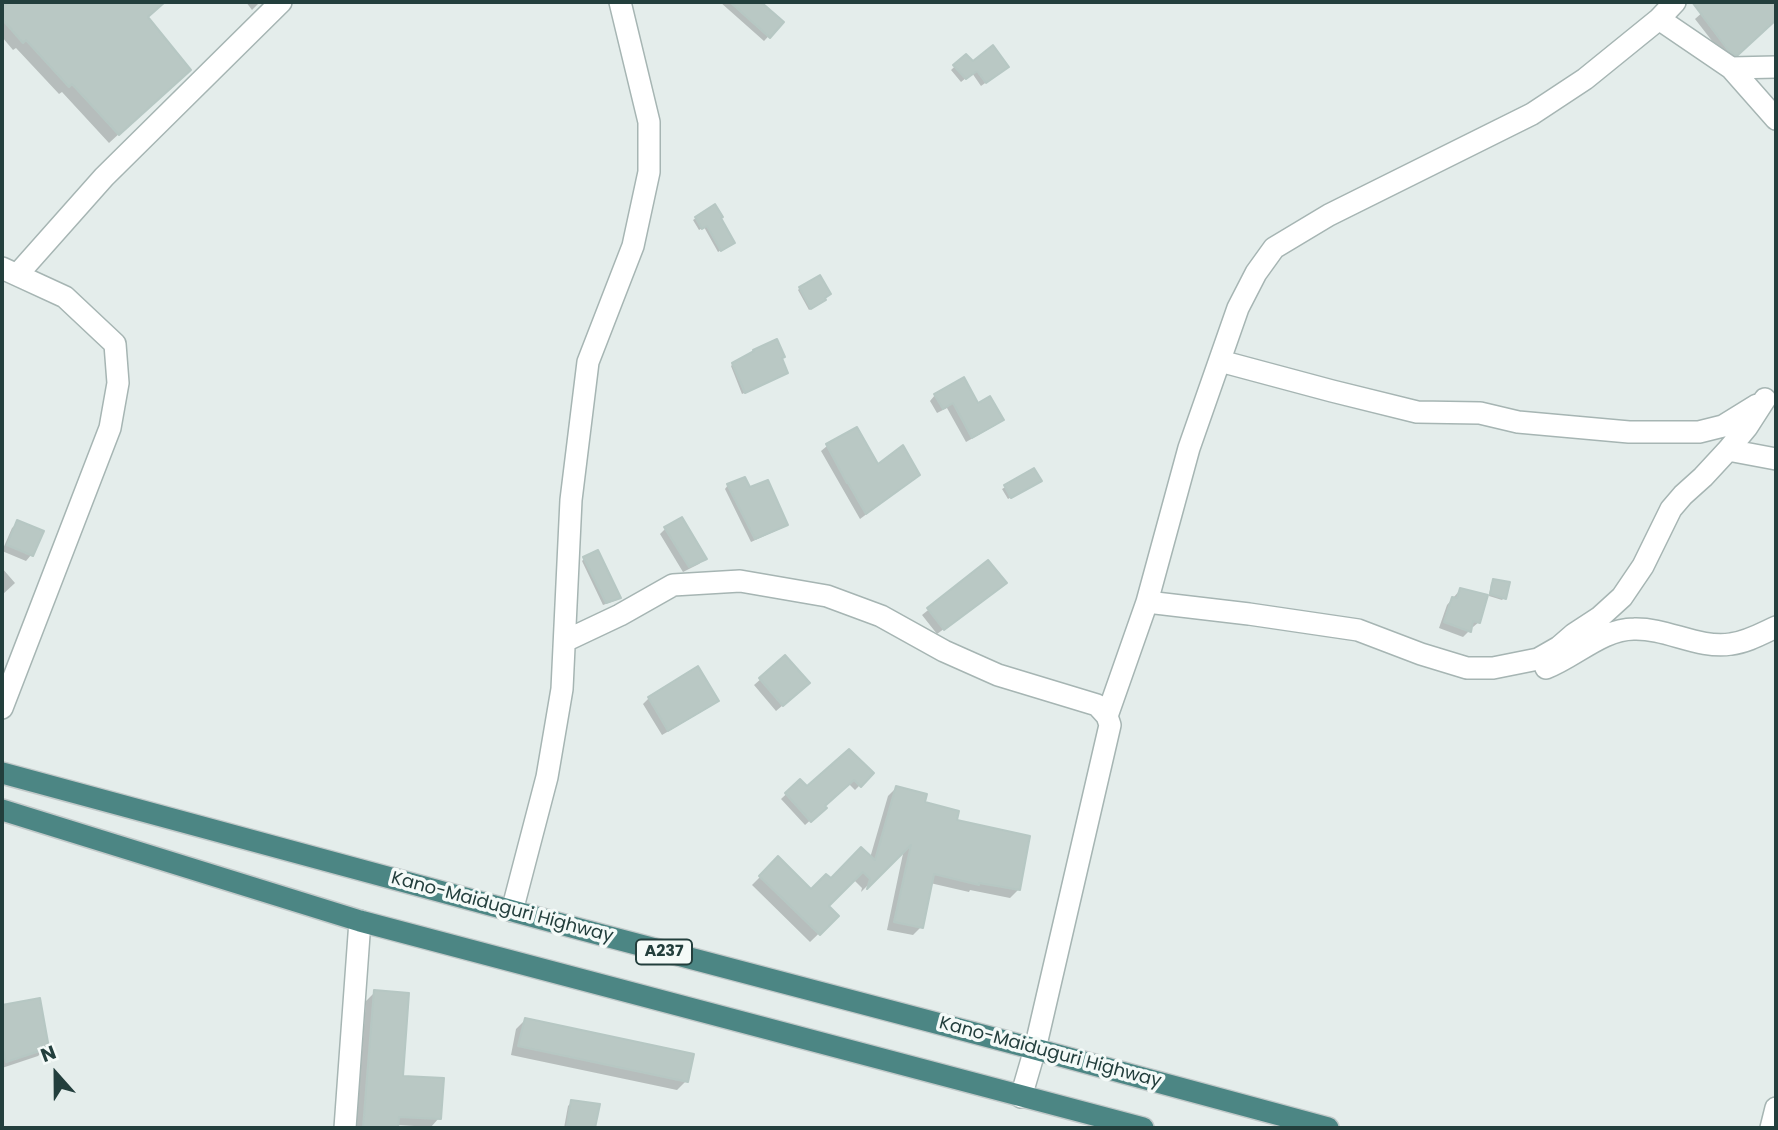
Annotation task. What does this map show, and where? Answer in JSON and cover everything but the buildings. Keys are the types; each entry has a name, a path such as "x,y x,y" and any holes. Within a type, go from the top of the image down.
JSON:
{"highway":[{"name":"Kano-Maiduguri Highway","path":"2,774 1328,1128"},
{"path":"2,810 360,921 1143,1128"}],"street":[{"path":"2,708 110,428 118,383 115,344 65,297 9,272 281,2"},
{"path":"513,911 547,777 562,689 570,500 588,362 633,246 649,172 649,122 621,2"},
{"path":"1107,716 1147,601 1189,448 1238,308 1256,273 1274,248 1329,215 1532,114 1585,79 1659,19 1675,2"},
{"path":"1659,19 1731,68 1776,119"},
{"path":"1731,68 1776,67"},
{"path":"1220,361 1417,412 1480,413 1518,422 1629,432 1699,432 1723,426 1771,396"},
{"path":"1147,601 1358,630 1467,668 1493,668 1538,659 1600,617 1622,597 1643,566 1671,509 1728,450 1771,396"},
{"path":"1728,450 1776,459"},
{"path":"565,641 620,615 673,585 740,581 827,596 881,616 944,651 998,675 1097,705 1107,716 1110,725 1035,1049 1021,1097"},
{"path":"1521,663 1534,670 1542,669 1561,662 1618,631 1658,631 1692,640 1730,645 1755,638 1776,627"},
{"path":"345,1128 360,921"},
{"path":"1771,1128 1776,1108"}]}
